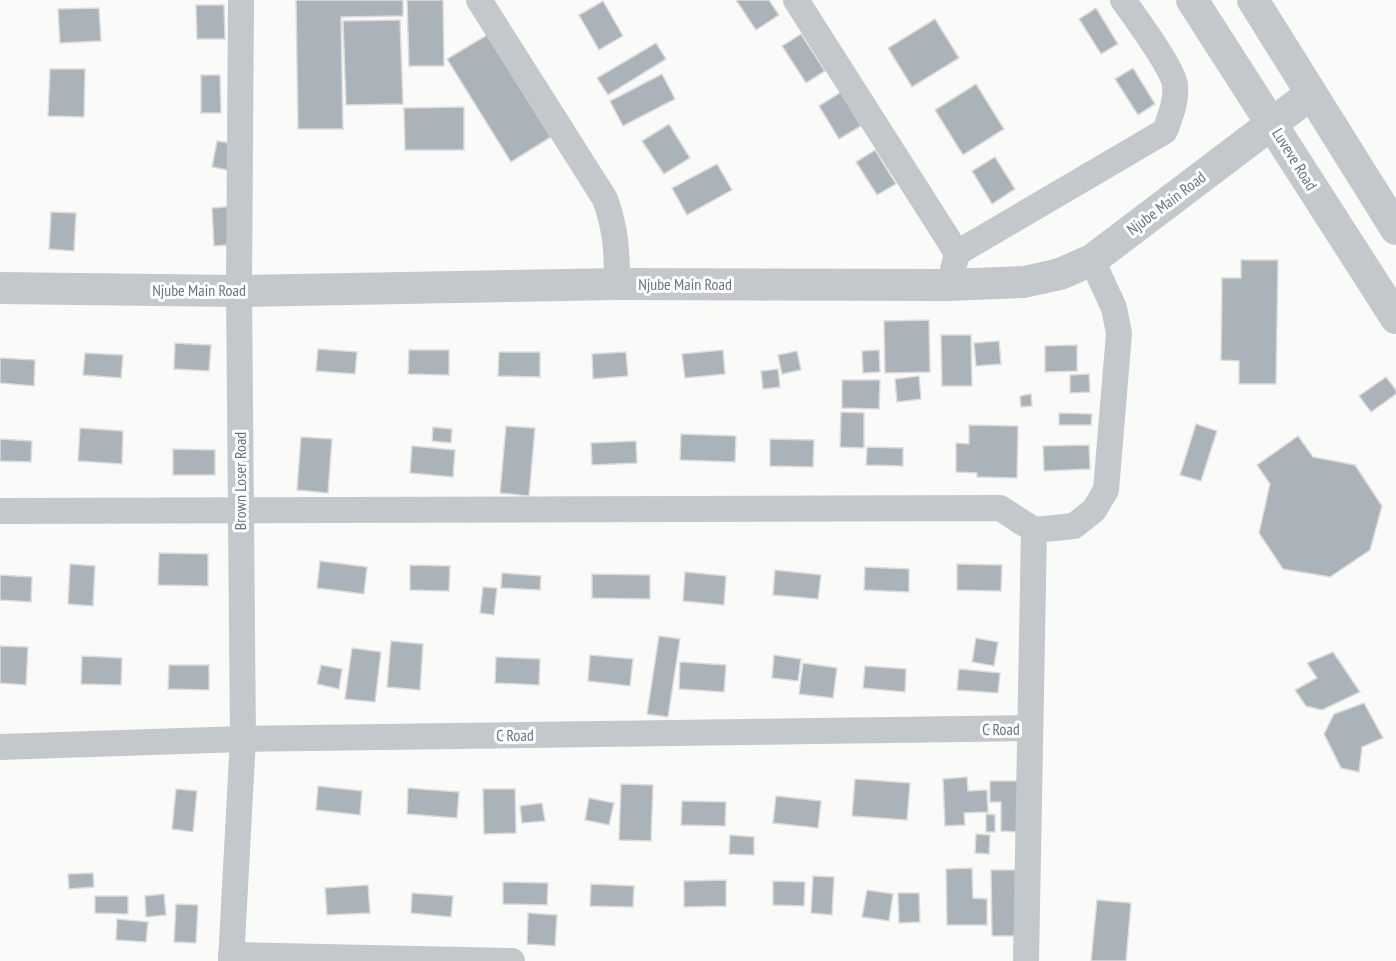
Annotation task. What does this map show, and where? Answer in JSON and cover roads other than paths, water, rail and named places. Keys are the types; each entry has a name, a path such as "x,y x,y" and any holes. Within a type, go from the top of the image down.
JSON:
{"street":[{"name":"Brown Loser Road","path":"231,958 243,739 239,291 241,0"},
{"path":"479,0 605,199 613,220 616,239 617,284"},
{"path":"796,0 957,253"},
{"path":"949,285 957,253 1165,131 1173,105 1175,85 1168,69 1123,0"},
{"name":"Luveve Road","path":"1192,0 1396,318"},
{"path":"1253,0 1396,229"},
{"name":"Njube Main Road","path":"0,288 239,291 617,284 949,285 1024,282 1060,274 1092,260 1311,94"},
{"path":"0,511 1000,508 1034,530 1074,526 1094,510 1106,490 1119,333 1114,308 1092,260"},
{"path":"1026,961 1034,530"},
{"name":"C Road","path":"0,747 243,739 1030,728"},
{"path":"231,958 512,961"}]}
